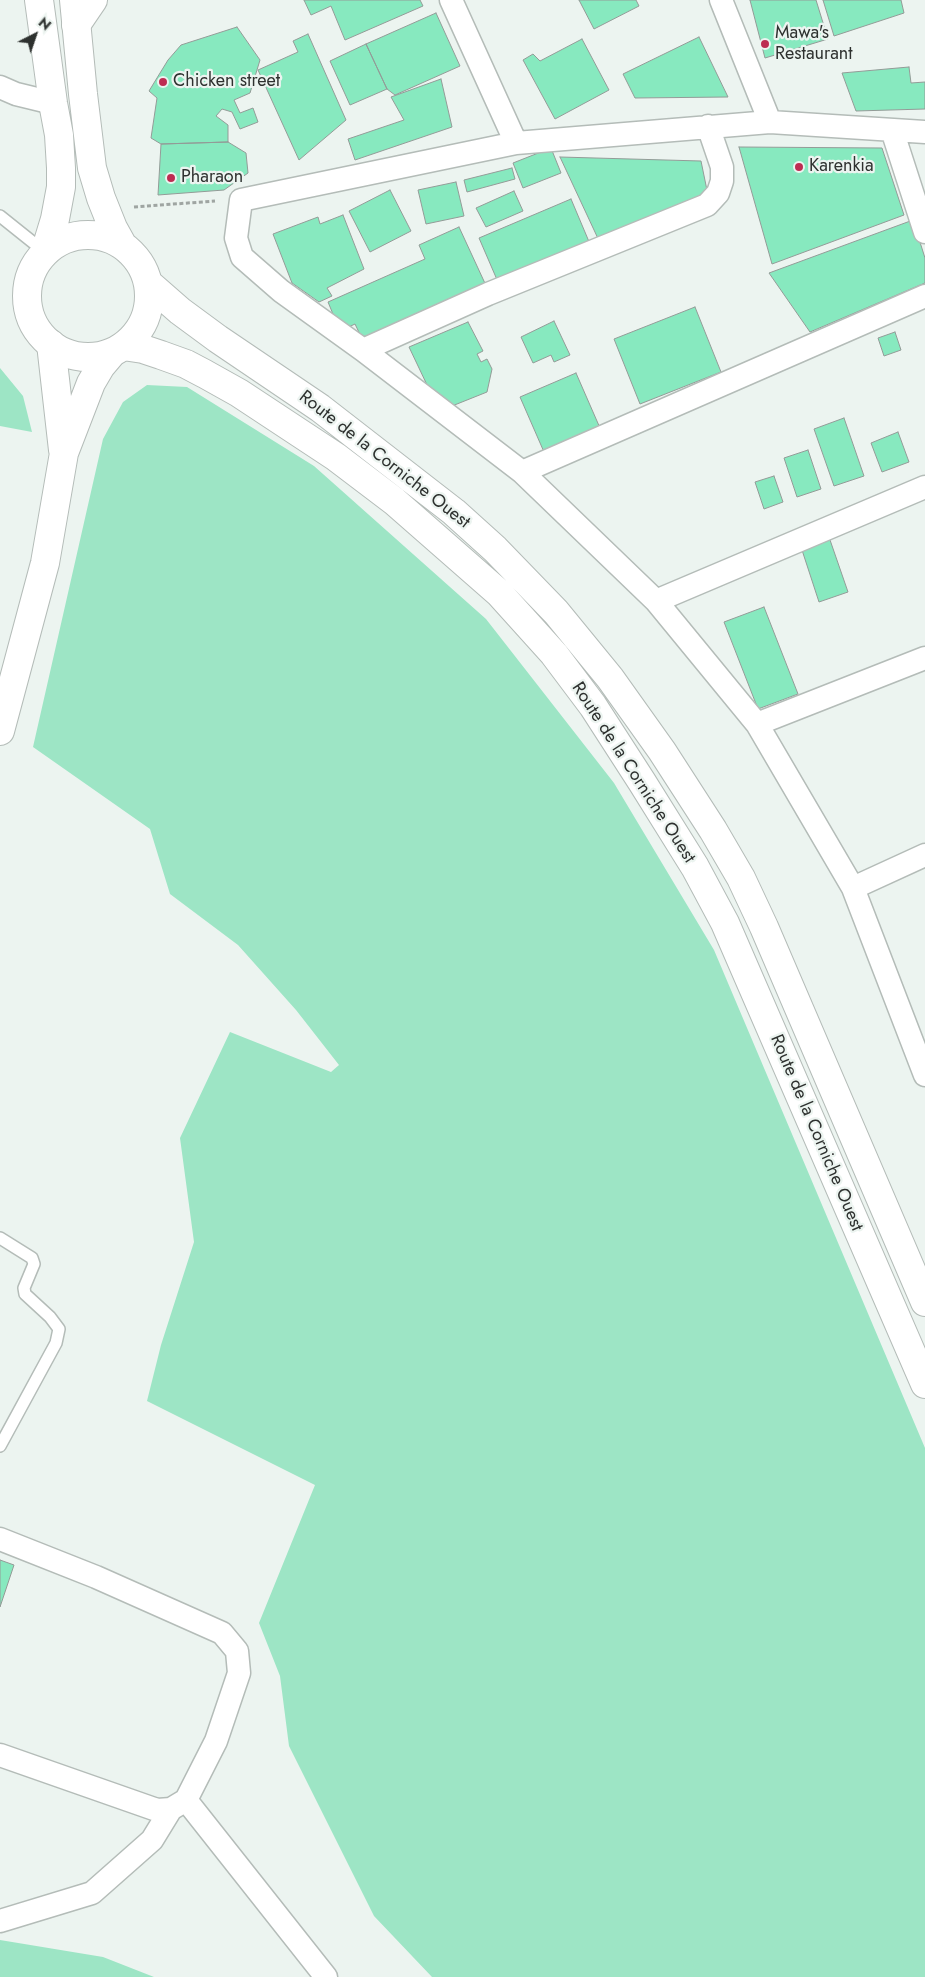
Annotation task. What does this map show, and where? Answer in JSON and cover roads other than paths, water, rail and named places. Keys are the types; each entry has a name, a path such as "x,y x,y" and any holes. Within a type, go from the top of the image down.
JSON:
{"main road":[{"path":"39,0 59,135 61,187 55,219 45,252 33,269 27,289 28,310 36,329 51,344 65,353 80,357 96,357 118,350"},
{"path":"93,0 75,12 92,168 101,198 113,228 123,246"},
{"path":"0,731 45,563 64,453 92,383 101,366 136,334 145,318 149,301 148,282 134,256 123,246 104,237 83,235 62,240 45,252"},
{"name":"Route de la Corniche Ouest","path":"148,282 180,311 218,340 320,408 454,512 495,549 556,612 610,678 662,751 713,830 741,878 764,927 925,1302"},
{"path":"51,344 64,453"},
{"name":"Route de la Corniche Ouest","path":"118,350 152,352 186,364 239,393 336,457 394,501 498,593 554,654 593,706 642,782 695,867 725,923 925,1384"}],"street":[{"path":"451,0 516,143"},
{"path":"721,0 770,122"},
{"path":"0,87 16,94 53,103"},
{"path":"923,1063 853,888 757,724 656,601 522,472 363,350 281,291 242,257 236,238 241,200 516,143 770,122 925,132"},
{"path":"363,350 488,294 707,205 718,194 722,181 722,167 708,126"},
{"path":"892,130 925,232"},
{"path":"522,472 925,296"},
{"path":"656,601 925,487"},
{"path":"757,724 925,658"},
{"path":"853,888 925,855"},
{"path":"0,1539 96,1577 222,1633 237,1651 239,1673 216,1742 178,1804 152,1840 92,1893 0,1921"},
{"path":"0,1755 157,1810 178,1804"},
{"path":"178,1804 326,1977"}],"lane":[{"path":"0,216 45,252"},
{"path":"0,1238 32,1258 34,1264 24,1288 25,1294 50,1317 59,1329 56,1343 0,1446"}],"place":[{"name":"Mawa's Restaurant","path":"765,44"},
{"name":"Chicken street","path":"163,82"},
{"name":"Karenkia","path":"799,167"},
{"name":"Pharaon","path":"171,178"}]}
